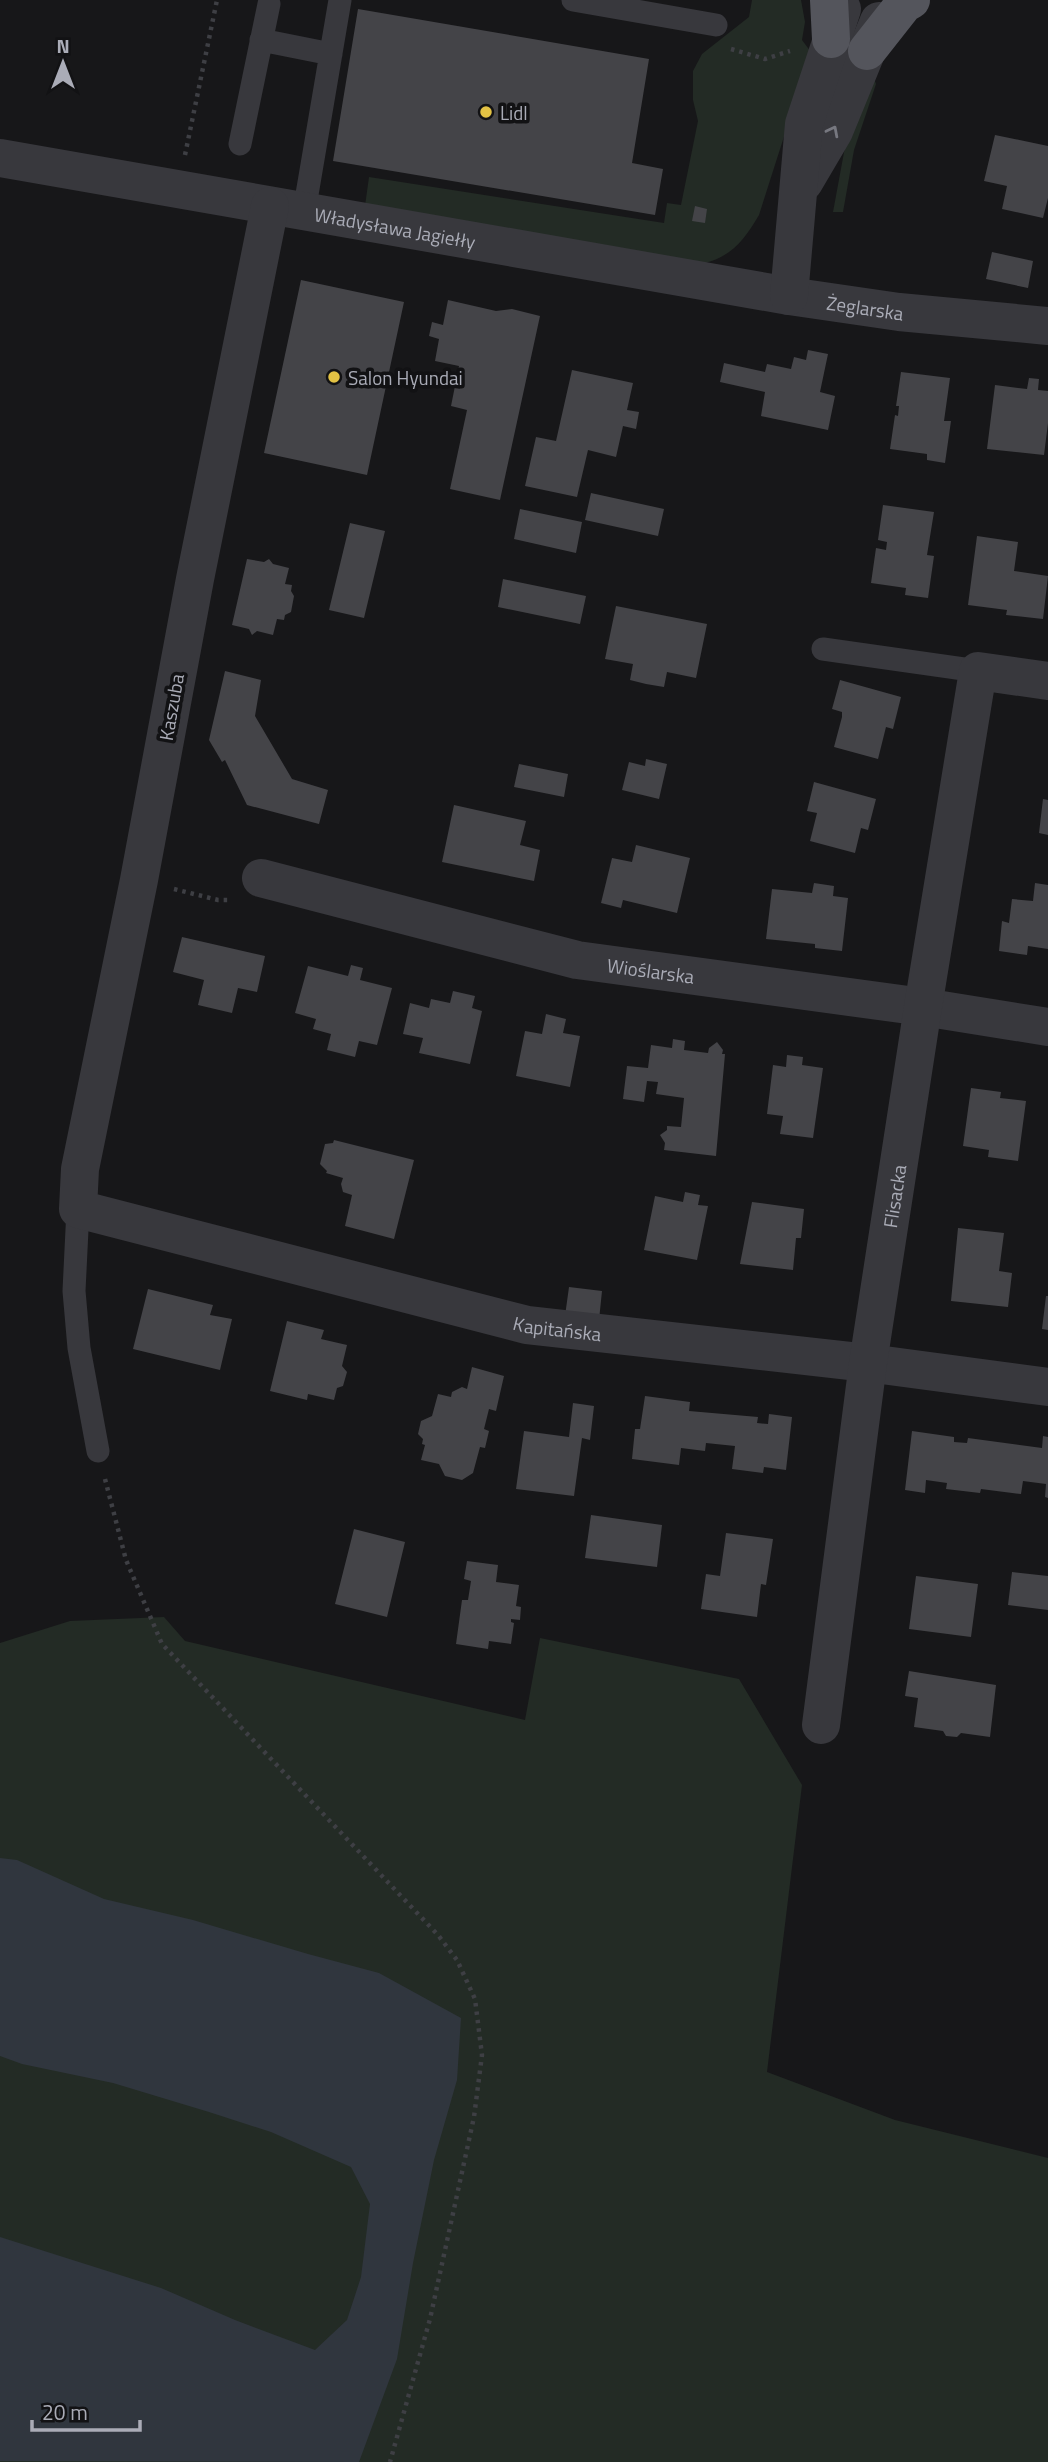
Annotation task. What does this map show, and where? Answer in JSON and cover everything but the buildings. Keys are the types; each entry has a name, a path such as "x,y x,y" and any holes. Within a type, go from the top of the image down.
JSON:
{"main road":[{"path":"814,44 829,0"},
{"path":"867,51 911,0"}],"street":[{"path":"789,296 814,44 845,0"},
{"path":"799,190 834,131 887,0"},
{"name":"Władysława Jagiełły","path":"0,158 789,296"},
{"name":"Kaszuba","path":"78,1209 80,1169 139,880 195,579 287,209"},
{"name":"Żeglarska","path":"789,296 900,312 1048,326"},
{"path":"978,671 1048,681"},
{"name":"Flisacka","path":"821,1725 869,1363 978,671"},
{"name":"Wioślarska","path":"261,878 578,960 923,1007 1048,1027"},
{"name":"Kapitańska","path":"78,1209 527,1325 869,1363 1048,1387"}],"lane":[{"path":"287,209 331,54 340,0"},
{"path":"573,0 716,24"},
{"path":"240,144 269,5"},
{"path":"261,40 331,54"},
{"path":"823,649 978,671"},
{"path":"78,1209 75,1292 79,1348 98,1451"}],"path":[{"path":"185,156 217,0"},
{"path":"716,24 712,43 765,59 814,44"},
{"path":"139,880 218,900 237,900 251,893 261,878"},
{"path":"98,1451 126,1560 162,1644 438,1935 457,1960 475,1999 482,2055 474,2117 430,2319 390,2462"}],"shaded area":[{"path":"752,0 801,0 805,22 802,40 811,52 759,215 743,239 723,256 705,263 365,206 369,177 664,223 667,203 681,205 698,121 693,100 693,71 702,54 749,17"},
{"path":"870,67 876,84 854,150 843,212 833,212 845,147"},
{"path":"164,1617 185,1641 525,1720 540,1638 739,1679 802,1785 767,2072 895,2120 1048,2158 1048,2462 0,2462 0,1643 70,1621"},
{"path":"0,1858 17,1860 104,1899 193,1920 379,1973 461,2018 457,2080 434,2160 397,2359 359,2462 0,2461 0,2237 161,2288 315,2350 347,2320 361,2277 370,2204 351,2167 271,2132 113,2083 22,2064 0,2056"}],"place":[{"name":"Lidl","path":"486,112"},
{"name":"Salon Hyundai","path":"334,377"}]}
